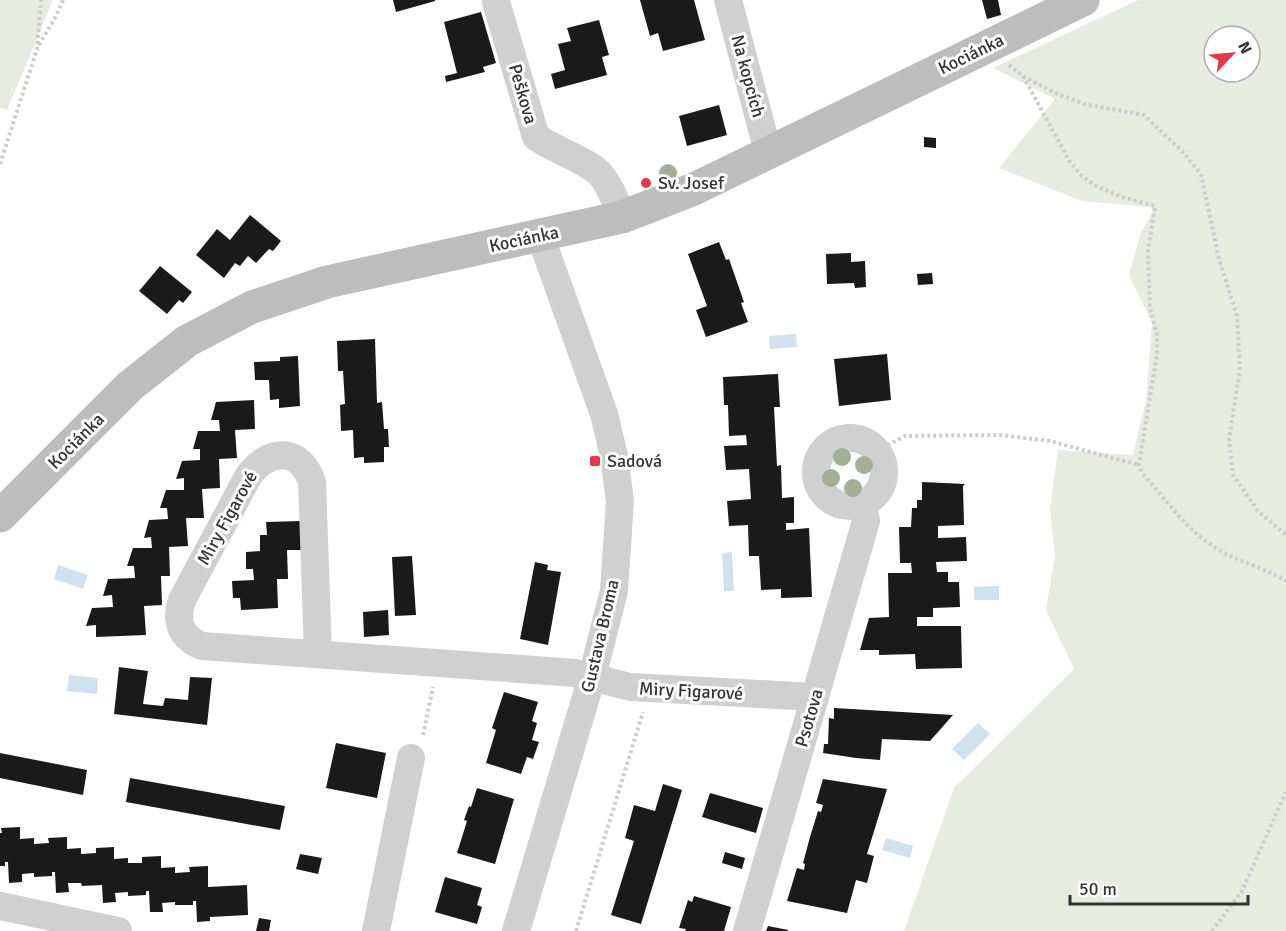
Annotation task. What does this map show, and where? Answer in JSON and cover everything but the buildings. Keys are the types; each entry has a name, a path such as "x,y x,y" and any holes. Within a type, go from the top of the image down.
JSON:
{"street":[{"name":"Na kopcích","path":"728,0 768,152"},
{"name":"Kociánka","path":"0,516 130,386 187,341 252,307 327,282 622,217 694,189 1083,0"},
{"name":"Peškova","path":"496,2 536,137 551,148 578,160 600,174 612,193 622,217"},
{"name":"Gustava Broma","path":"516,931 592,677 614,591 620,501 614,456 604,414 540,235"},
{"path":"852,438 861,440 877,451 882,459 884,479 880,490 872,498 852,507 840,506 822,493 815,472 823,451 831,444 841,439 852,438"},
{"name":"Miry Figarové","path":"318,653 312,482 308,471 294,458 283,454 272,456 256,466 249,475 182,600 177,614 186,636 192,642 202,646 576,673 630,687 650,689 815,697"},
{"name":"Psotova","path":"747,931 866,521 863,504"},
{"path":"376,931 411,758"},
{"path":"0,906 50,924 118,931"}],"path":[{"path":"37,49 41,0"},
{"path":"0,164 37,49 63,0"},
{"path":"991,45 1001,59 1023,76 1053,92 1084,104 1144,115 1182,151 1201,174 1219,259 1237,316 1240,369 1229,440 1233,475 1258,511 1286,534"},
{"path":"1023,76 1070,162 1082,176 1096,186 1122,197 1155,206 1148,252 1150,308 1157,335 1157,354 1139,465 1142,473 1185,523 1211,545 1272,572 1286,581"},
{"path":"877,451 905,436 1000,435 1050,441 1139,465"},
{"path":"411,758 420,748 437,662"},
{"path":"576,931 650,689"},
{"path":"1212,931 1242,891 1286,792"}],"shaded area":[{"path":"0,0 53,0 7,110 0,108"},
{"path":"1138,0 1286,0 1286,931 904,931 954,788 1074,669 1046,610 1055,556 1050,508 1058,450 1133,455 1146,400 1152,323 1129,275 1140,235 1153,211 1151,207 1082,201 999,168 1055,99 993,68"}],"water":[{"path":"796,334 797,347 770,349 769,336"},
{"path":"732,552 734,591 724,591 722,553"},
{"path":"58,565 88,575 83,589 54,579"},
{"path":"999,586 999,600 974,600 974,587"},
{"path":"69,675 98,678 97,694 67,691"},
{"path":"978,723 990,734 964,760 952,749"},
{"path":"886,838 913,846 910,858 882,850"}],"place":[{"name":"Sv. Josef","path":"646,183"},
{"name":"Sadová","path":"595,461"}]}
